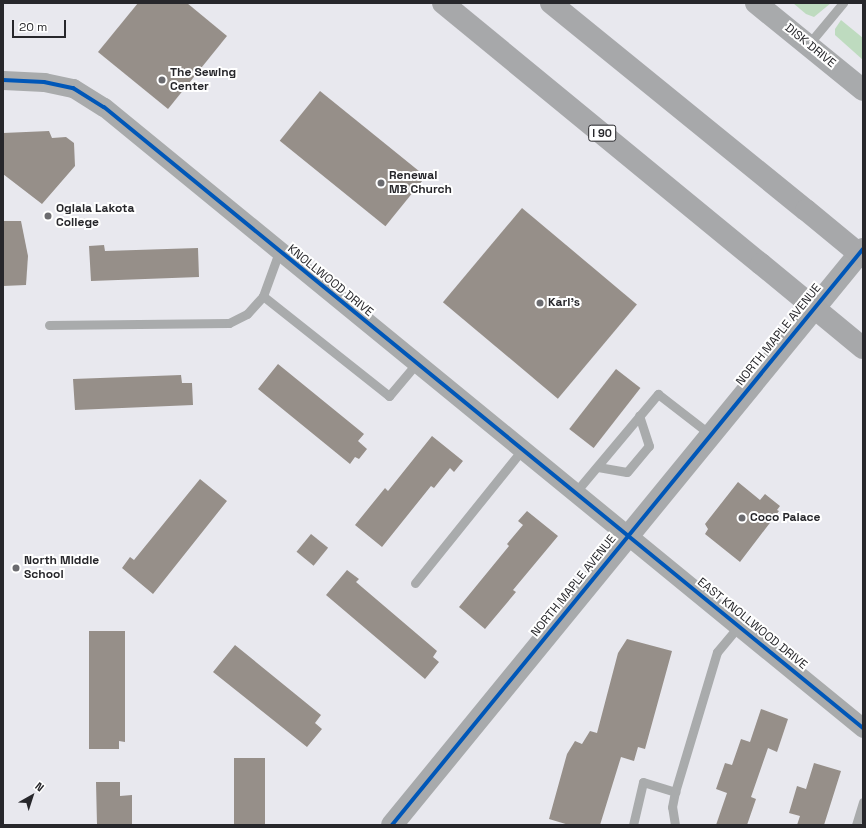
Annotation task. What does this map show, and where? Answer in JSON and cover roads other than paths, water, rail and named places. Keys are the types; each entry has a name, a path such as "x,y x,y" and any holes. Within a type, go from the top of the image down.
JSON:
{"highway":[{"name":"I 90","path":"442,3 863,348"},
{"path":"551,3 863,257"}],"street":[{"name":"DISK DRIVE","path":"756,3 863,90"},
{"name":"KNOLLWOOD DRIVE","path":"3,80 44,82 73,88 98,103 521,451 628,537"},
{"name":"NORTH MAPLE AVENUE","path":"392,825 863,248"},
{"name":"EAST KNOLLWOOD DRIVE","path":"628,537 863,728"}],"lane":[{"path":"808,45 843,3"},
{"path":"49,326 229,323 247,314 263,296 279,252"},
{"path":"263,296 389,396 416,364"},
{"path":"574,494 658,394 711,435"},
{"path":"598,467 627,472 649,446 639,416"},
{"path":"415,583 521,451"},
{"path":"675,825 672,807 675,792 717,652 739,626"},
{"path":"633,825 643,782 675,792"},
{"path":"856,825 863,802"}],"place":[{"name":"The Sewing Center","path":"162,80"},
{"name":"Renewal MB Church","path":"381,183"},
{"name":"Oglala Lakota College","path":"48,216"},
{"name":"Karl's","path":"540,303"},
{"name":"Coco Palace","path":"742,518"},
{"name":"North Middle School","path":"16,568"}]}
